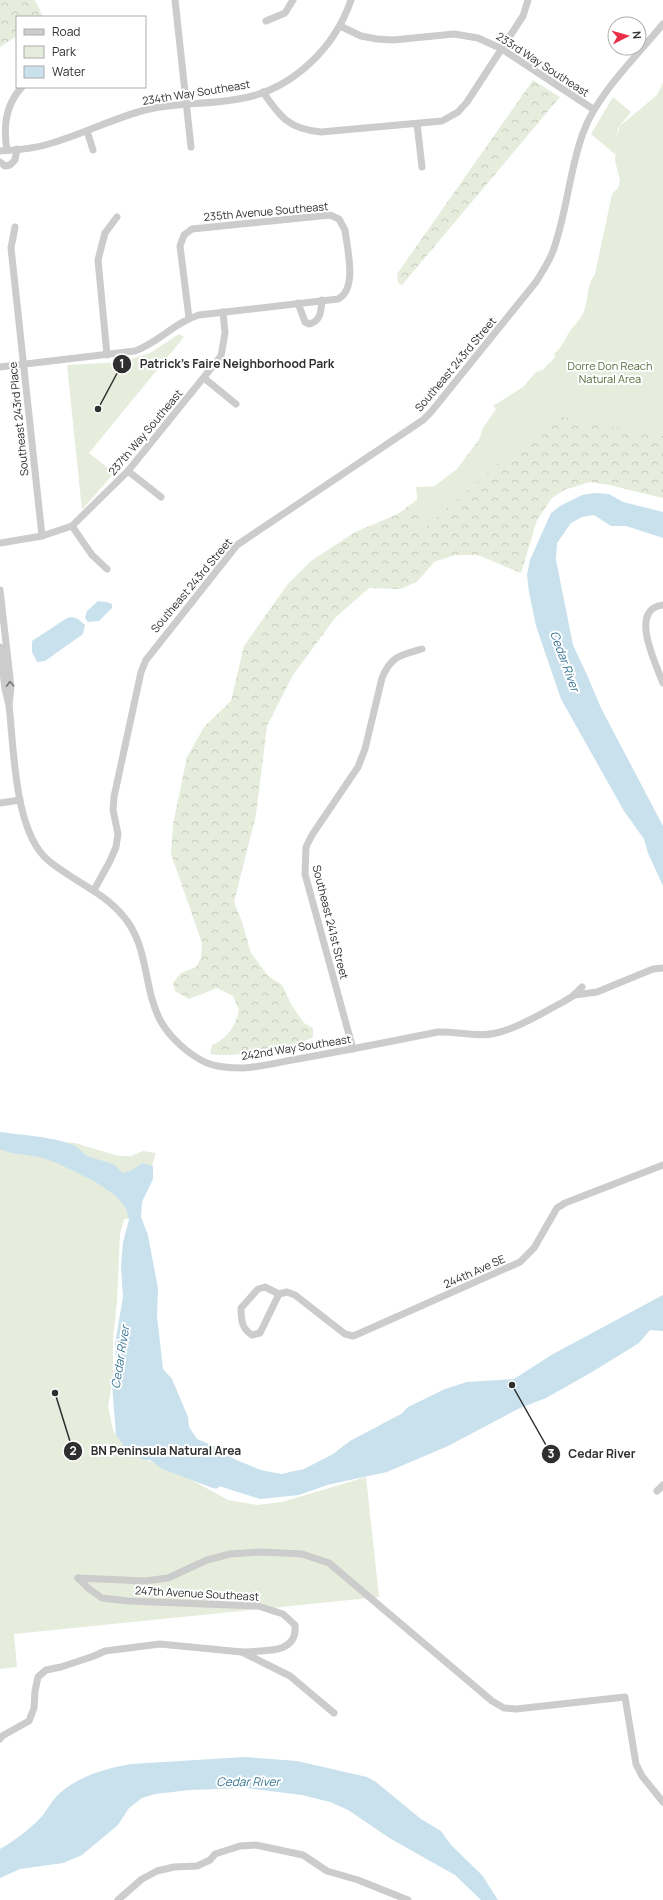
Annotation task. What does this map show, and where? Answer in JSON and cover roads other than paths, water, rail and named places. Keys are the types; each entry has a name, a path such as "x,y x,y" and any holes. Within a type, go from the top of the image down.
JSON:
{"street":[{"path":"175,0 191,147"},
{"path":"266,21 285,13 293,0"},
{"name":"234th Way Southeast","path":"3,150 44,146 144,111 187,104 244,98 264,92 282,83 310,63 324,48 340,26 351,0"},
{"path":"264,92 278,113 287,122 309,131 321,132 442,121 458,112 467,102 524,16 528,0"},
{"name":"Southeast 243rd Street","path":"94,890 116,847 118,834 113,810 116,782 141,672 154,648 237,545 423,420 431,412 536,282 553,252 575,160 583,133 593,109 663,24"},
{"name":"233rd Way Southeast","path":"340,26 361,36 377,39 393,40 462,35 485,40 502,49 593,109"},
{"path":"3,150 4,128 7,114 14,97 21,88"},
{"path":"417,124 422,167"},
{"path":"87,131 93,150"},
{"path":"0,162 5,166 10,165 15,160 17,149"},
{"name":"235th Avenue Southeast","path":"189,318 180,246 184,235 192,229 198,228 333,216 339,220 345,230 350,282 346,294 338,298 322,300"},
{"path":"107,355 98,260 105,233 117,218"},
{"name":"Southeast 243rd Place","path":"15,227 11,248 22,364 42,536"},
{"path":"0,367 107,355 145,347 189,318 223,312 322,300 318,320 309,324 305,322 298,303"},
{"name":"237th Way Southeast","path":"0,543 42,536 72,526 128,471 204,378 220,356 225,342 223,312"},
{"path":"204,378 236,404"},
{"path":"128,471 161,497"},
{"path":"72,526 92,556 107,568"},
{"path":"0,590 11,688 9,705"},
{"path":"663,605 654,608 645,620 647,634 663,683"},
{"path":"0,647 5,689 9,705 20,800 0,803"},
{"name":"Southeast 241st Street","path":"353,1049 305,874 304,860 306,847 312,835 358,767 366,749 382,678 386,667 399,656 422,649"},
{"name":"242nd Way Southeast","path":"20,800 29,832 42,854 49,861 94,890 123,915 134,930 140,943 154,1006 161,1021 179,1044 192,1054 208,1063 243,1068 353,1049 438,1032 450,1031 483,1035 496,1033 563,1002 574,995 582,987"},
{"path":"574,995 597,992 653,969 663,968"},
{"name":"244th Ave SE","path":"279,1294 260,1333 252,1335 246,1332 243,1326 241,1308 258,1289 265,1287 279,1294 287,1292 295,1295 345,1334 353,1336 520,1262 534,1248 558,1208 565,1203 663,1165"},
{"name":"247th Avenue Southeast","path":"242,1652 283,1648 290,1644 296,1634 295,1625 283,1614 258,1606 128,1601 102,1598 88,1588 78,1578 145,1581 168,1578 207,1560 230,1554 261,1552 302,1554 329,1563 492,1701 504,1708 516,1709 624,1697 636,1764 642,1776 663,1802"},
{"path":"0,1739 2,1736 29,1721 34,1708 38,1677 46,1670 68,1665 104,1651 160,1644 242,1652 290,1676 334,1713"},
{"path":"118,1900 142,1879 157,1871 197,1866 210,1860 215,1854 240,1846 256,1845 303,1855 327,1871 358,1880 408,1900"}],"water":[{"name":"Cedar River","path":"595,493 609,494 623,502 663,512 663,538 626,526 611,526 594,515 582,517 571,523 557,543 556,560 573,645 601,708 663,826 663,886 648,853 644,839 624,811 561,699 536,626 529,592 527,575 530,560 551,513 560,506 582,495"},
{"path":"98,601 112,604 112,608 99,621 88,622 85,618 87,611"},
{"path":"72,617 78,619 85,625 83,634 45,661 37,662 32,652 32,641 67,618"},
{"path":"0,1132 52,1139 71,1144 78,1148 92,1162 104,1171 113,1174 127,1172 142,1163 153,1166 153,1179 142,1202 141,1217 148,1235 158,1289 157,1316 163,1369 172,1379 188,1417 189,1427 197,1439 219,1448 234,1459 261,1470 281,1474 304,1469 333,1454 350,1441 401,1414 408,1407 445,1389 467,1382 514,1379 553,1354 663,1295 663,1331 650,1330 639,1343 546,1398 520,1408 448,1446 387,1472 327,1485 299,1495 260,1499 219,1486 199,1476 176,1461 143,1460 125,1448 116,1435 112,1385 116,1362 115,1344 123,1297 121,1266 123,1242 129,1220 126,1208 116,1196 94,1181 57,1163 40,1157 11,1153 0,1149"},
{"path":"245,1757 297,1761 367,1777 376,1782 421,1819 441,1831 451,1845 482,1875 498,1900 481,1900 455,1875 391,1839 348,1810 330,1802 302,1795 245,1788 190,1790 155,1794 142,1798 129,1808 118,1825 82,1855 63,1863 20,1869 0,1878 0,1849 17,1838 34,1824 60,1793 84,1777 103,1770 131,1764"}],"waterway":[{"name":"Cedar River","path":"81,1161 110,1170 126,1185"},
{"name":"Cedar River","path":"148,1450 165,1463 215,1482"}],"place":[{"name":"Patrick's Faire Neighborhood Park","path":"98,409"},
{"name":"Cedar River","path":"512,1385"},
{"name":"BN Peninsula Natural Area","path":"55,1393"}],"park label":[{"name":"Dorre Don Reach Natural Area","path":"610,371"}]}
